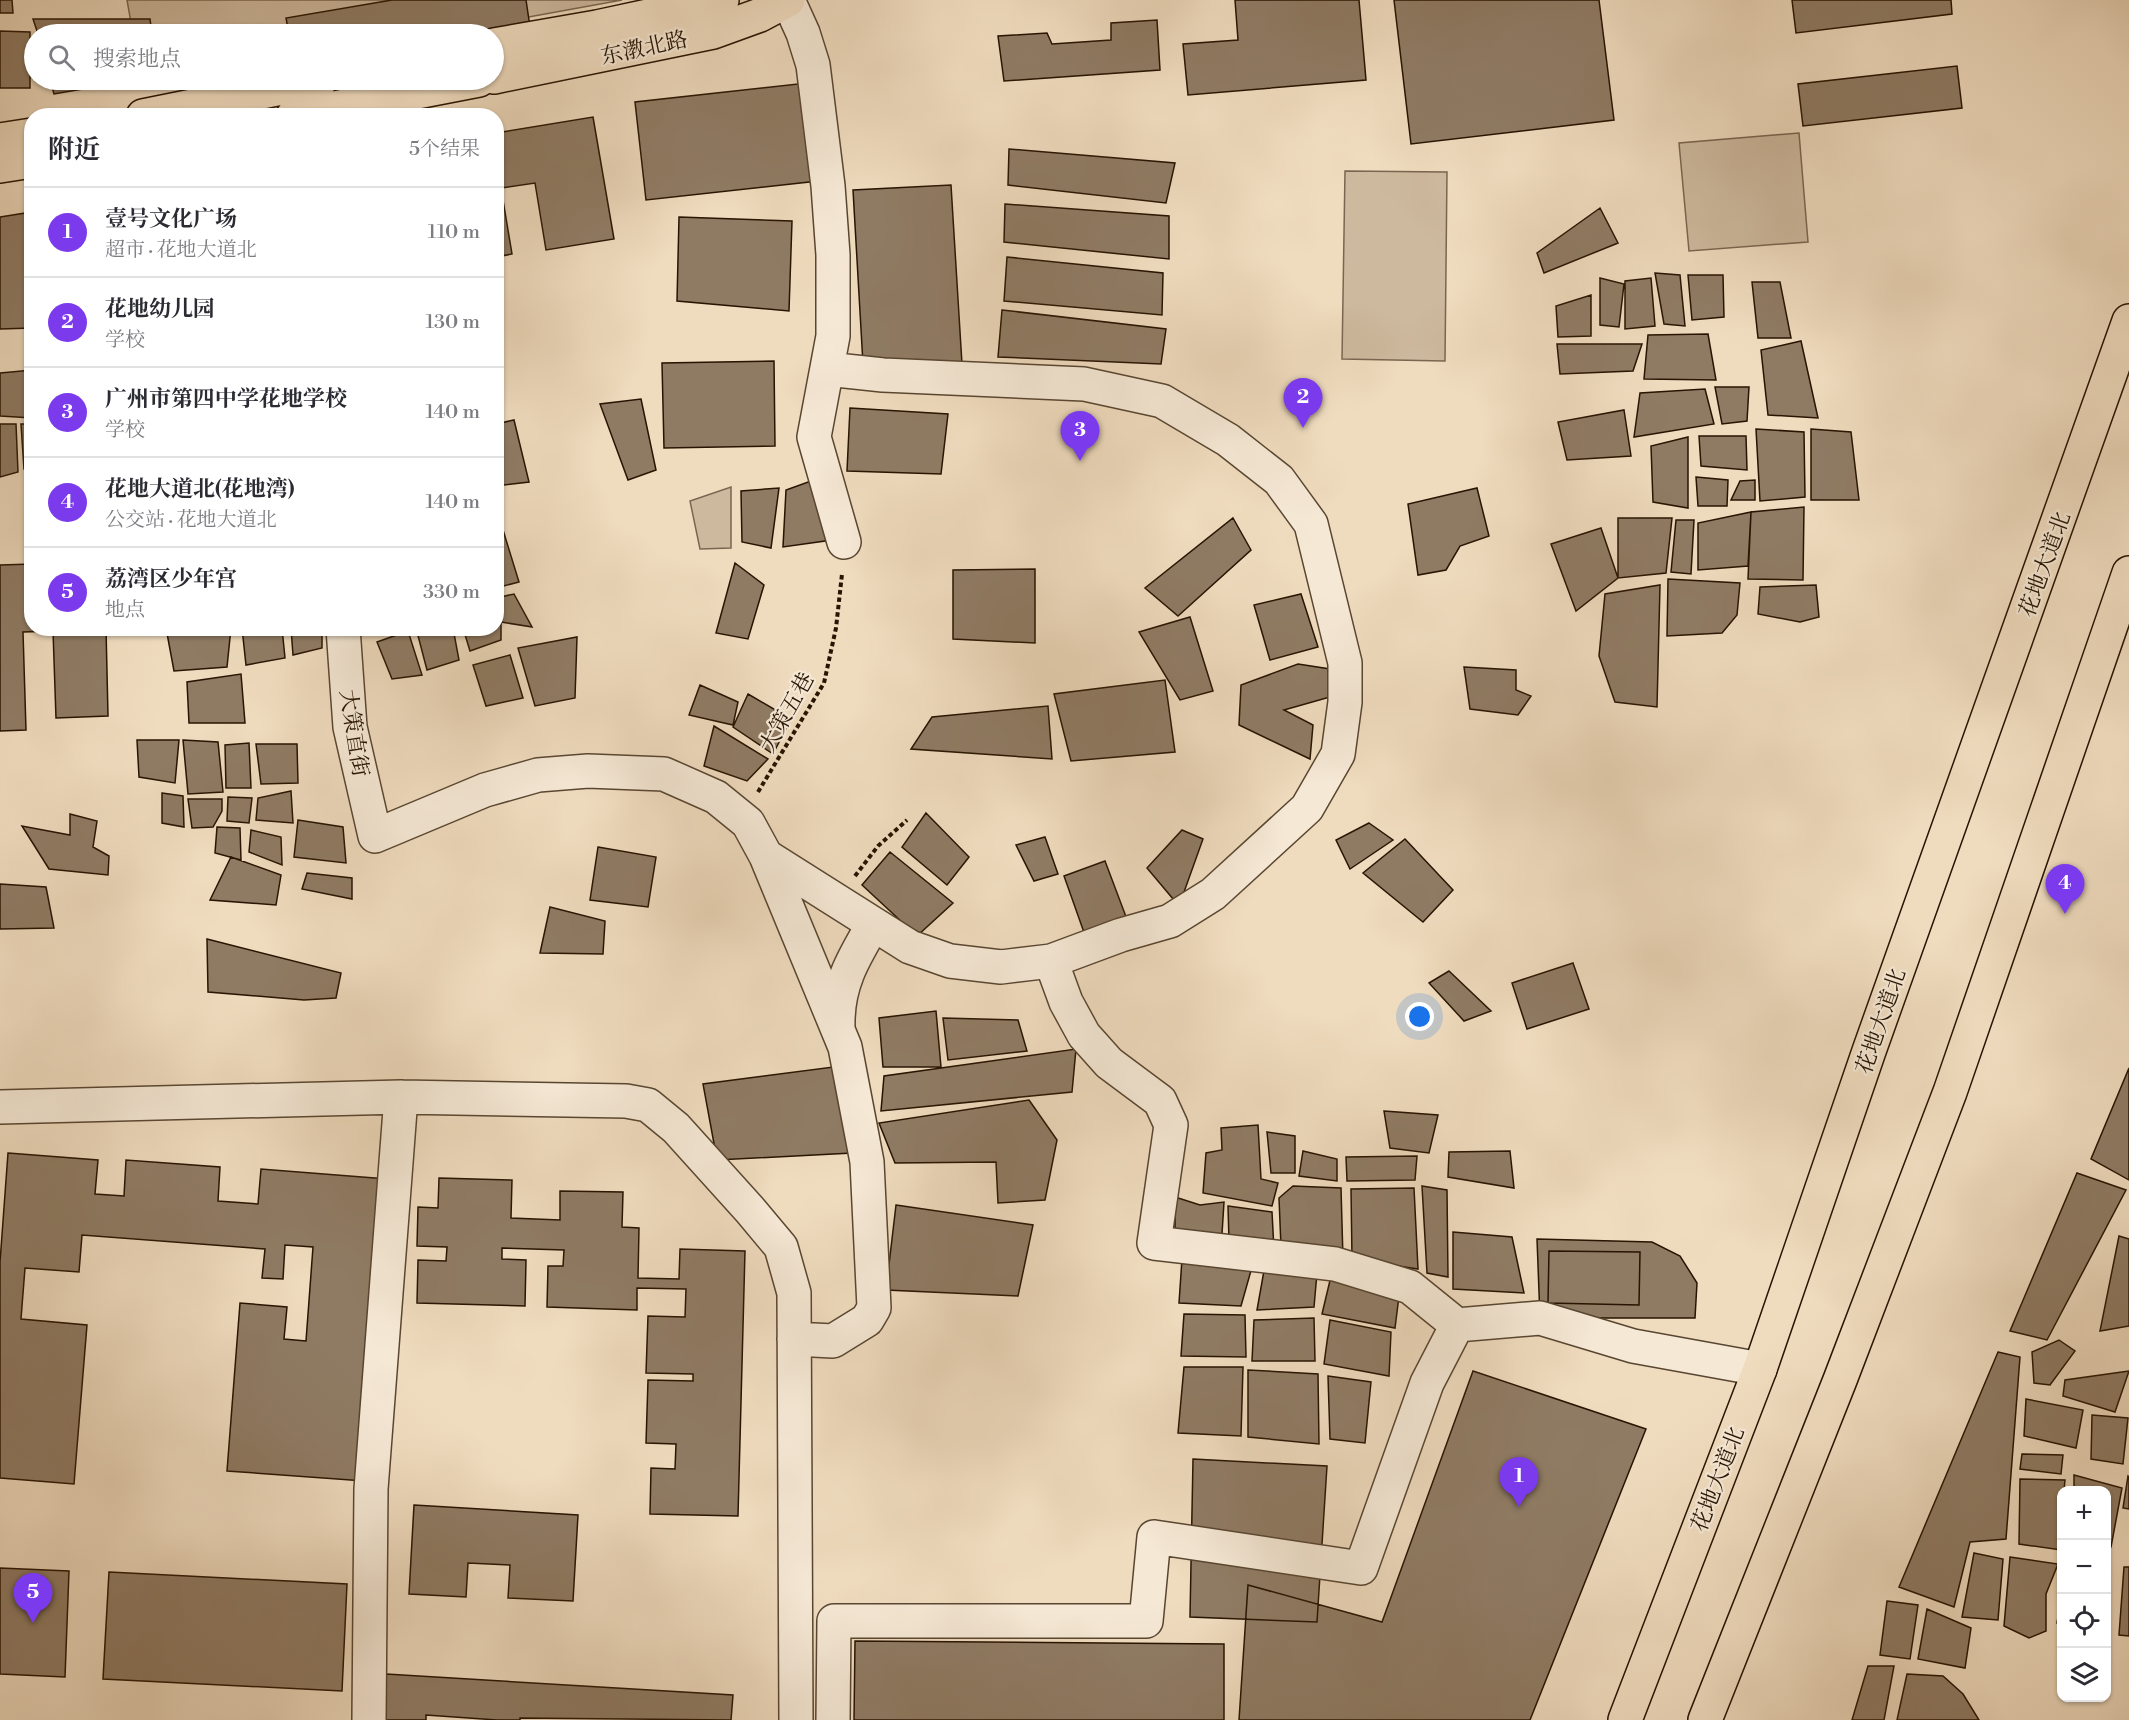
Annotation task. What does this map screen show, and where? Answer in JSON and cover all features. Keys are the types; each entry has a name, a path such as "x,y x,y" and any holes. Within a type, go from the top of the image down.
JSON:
{"main road":[{"name":"东漖北路","path":"504,43 597,27 722,0"},
{"name":"东漖北路","path":"504,75 713,32 760,15 788,0"},
{"path":"183,108 272,90"},
{"path":"334,108 427,90"},
{"path":"0,140 24,136"},
{"path":"0,166 24,162"},
{"name":"花地大道北","path":"1625,1720 1760,1369 1877,1029 2129,321"},
{"path":"1705,1720 1840,1380 1950,1092 2129,573"}],"street":[{"path":"788,0 803,33 813,65 828,186 833,255 833,336 814,436 844,542"},
{"path":"766,856 910,947 950,961 1001,967 1051,961 1121,935 1170,921 1214,894 1307,808 1338,754 1345,702 1345,663 1311,524 1279,480 1228,440 1162,401 1084,384 883,375 826,369"},
{"name":"大策直街","path":"344,636 350,727 375,836 484,790 538,775 588,771 664,774 716,797 741,818"},
{"path":"741,818 748,823 766,856 838,1029 854,1085 867,1162 874,1308 867,1320 833,1341 795,1339"},
{"path":"838,1029 837,1001 845,976 873,925"},
{"path":"1051,961 1066,1002 1084,1035 1109,1063 1160,1101 1170,1125 1154,1243 1335,1264 1410,1287 1457,1324 1540,1318 1633,1346 1760,1369"},
{"path":"369,1720 371,1489 400,1096"},
{"path":"0,1107 400,1096 626,1101 648,1105 676,1128 781,1248 795,1293 796,1720"},
{"path":"833,1720 834,1621 1146,1621 1154,1537 1361,1568 1427,1383 1457,1324"}],"path":[{"name":"大策五巷","path":"741,818 778,762 824,683 836,628 844,542"},
{"path":"839,902 878,846 907,820"}],"shaded area":[{"path":"127,0 622,0 491,24 131,24"},
{"path":"1799,133 1808,242 1689,251 1679,143"},
{"path":"1345,171 1447,172 1445,361 1342,359"},
{"path":"731,487 731,548 700,549 690,501"}],"building":[{"path":"0,0 12,0 13,13 0,13"},
{"path":"392,0 526,0 530,27 504,31 504,24 287,24 286,18"},
{"path":"1235,0 1359,0 1366,80 1188,95 1183,44 1238,40"},
{"path":"1394,0 1599,0 1614,120 1411,144"},
{"path":"1792,0 1951,0 1952,14 1796,33"},
{"path":"33,19 150,19 151,24 35,24"},
{"path":"1157,20 1160,70 1004,81 998,36 1047,33 1052,44 1111,40 1111,23"},
{"path":"0,31 24,32 24,88 0,88"},
{"path":"1957,66 1962,108 1803,126 1798,84"},
{"path":"807,83 818,181 646,200 635,102"},
{"path":"53,90 77,90 54,94"},
{"path":"593,117 614,239 546,250 535,183 504,188 504,132"},
{"path":"1009,149 1175,163 1166,203 1008,185"},
{"path":"951,185 962,364 863,364 853,190"},
{"path":"1005,204 1169,216 1169,259 1004,242"},
{"path":"504,206 512,254 504,256"},
{"path":"1600,208 1618,243 1544,273 1537,253"},
{"path":"24,213 24,328 0,329 0,217"},
{"path":"679,217 792,221 789,311 677,301"},
{"path":"1007,257 1163,273 1162,315 1004,301"},
{"path":"1655,273 1680,275 1685,326 1664,324"},
{"path":"1688,275 1723,275 1724,317 1692,320"},
{"path":"1600,278 1624,284 1619,327 1600,325"},
{"path":"1651,278 1655,326 1625,329 1625,281"},
{"path":"1752,282 1780,282 1791,338 1758,338"},
{"path":"1591,295 1591,336 1558,337 1556,306"},
{"path":"1002,310 1166,329 1161,364 998,357"},
{"path":"1708,334 1716,380 1644,379 1648,335"},
{"path":"1801,341 1818,418 1768,415 1761,350"},
{"path":"1557,344 1642,344 1633,371 1560,374"},
{"path":"774,361 775,446 664,448 662,363"},
{"path":"24,371 24,418 0,416 0,373"},
{"path":"1715,387 1749,387 1747,421 1722,424"},
{"path":"1705,389 1714,424 1634,437 1640,393"},
{"path":"641,399 656,470 628,480 600,404"},
{"path":"850,408 948,414 941,474 847,471"},
{"path":"1624,410 1631,456 1567,460 1558,422"},
{"path":"514,420 529,482 504,485 504,422"},
{"path":"0,424 16,424 18,472 0,477"},
{"path":"21,424 24,424 24,469"},
{"path":"1756,429 1804,432 1805,497 1760,501"},
{"path":"1811,429 1851,432 1859,500 1811,500"},
{"path":"1699,436 1746,436 1747,470 1701,466"},
{"path":"1688,437 1688,508 1653,502 1651,446"},
{"path":"822,477 832,540 783,547 786,490"},
{"path":"1696,477 1728,480 1727,506 1698,506"},
{"path":"1755,480 1755,500 1731,500 1740,481"},
{"path":"779,488 771,548 742,542 741,491"},
{"path":"1477,488 1489,536 1460,546 1446,570 1418,575 1408,504"},
{"path":"1804,507 1803,580 1748,579 1751,512"},
{"path":"1751,512 1748,566 1698,570 1698,523"},
{"path":"1233,518 1251,550 1178,616 1145,588"},
{"path":"1618,518 1672,518 1666,573 1618,578"},
{"path":"1676,520 1694,520 1691,574 1671,572"},
{"path":"1601,528 1618,578 1576,611 1551,544"},
{"path":"504,533 519,582 504,586"},
{"path":"735,563 764,585 748,639 716,633"},
{"path":"24,564 23,632 26,730 0,731 0,565"},
{"path":"1035,569 1035,643 953,639 953,570"},
{"path":"1668,579 1740,583 1737,615 1722,633 1667,636"},
{"path":"1660,585 1657,707 1615,702 1599,656 1605,594"},
{"path":"1816,585 1819,617 1800,622 1758,614 1760,587"},
{"path":"514,594 532,627 504,622 504,596"},
{"path":"1301,594 1318,647 1270,660 1254,605"},
{"path":"1190,617 1213,691 1180,700 1139,632"},
{"path":"53,636 106,636 108,716 56,718"},
{"path":"167,636 230,636 227,667 174,671"},
{"path":"243,636 283,636 285,658 246,665"},
{"path":"292,636 322,636 322,648 293,655"},
{"path":"394,636 410,636 422,675 392,679 377,642"},
{"path":"418,636 454,636 459,660 427,670"},
{"path":"465,636 501,636 501,640 470,651"},
{"path":"577,637 575,698 535,706 518,648"},
{"path":"510,655 523,698 486,706 473,665"},
{"path":"1298,664 1330,669 1337,695 1284,710 1313,725 1310,759 1239,725 1241,685"},
{"path":"1464,667 1516,670 1516,690 1531,696 1518,715 1470,709"},
{"path":"241,674 245,723 189,723 187,682"},
{"path":"1165,680 1175,752 1071,761 1054,694"},
{"path":"700,685 738,702 733,725 689,715"},
{"path":"748,694 791,719 773,754 733,727"},
{"path":"1048,706 1052,759 911,749 932,717"},
{"path":"714,726 768,759 747,781 704,766"},
{"path":"137,740 179,740 175,783 139,777"},
{"path":"183,740 218,742 223,792 188,794"},
{"path":"249,743 251,788 226,788 225,745"},
{"path":"256,744 297,744 298,783 261,784"},
{"path":"291,791 293,823 256,820 258,798"},
{"path":"162,793 183,796 184,827 162,823"},
{"path":"228,797 252,798 249,823 227,821"},
{"path":"188,799 222,799 222,811 213,827 192,828"},
{"path":"926,813 969,857 947,885 902,847"},
{"path":"70,814 97,821 93,847 109,856 108,875 49,869 22,826 70,835"},
{"path":"298,820 343,827 346,863 294,857"},
{"path":"1369,823 1393,840 1350,869 1336,840"},
{"path":"217,827 240,828 241,860 215,853"},
{"path":"251,830 281,837 282,865 249,852"},
{"path":"1182,830 1203,839 1179,906 1147,868"},
{"path":"1045,837 1058,874 1034,881 1016,845"},
{"path":"1405,839 1453,890 1423,922 1363,873"},
{"path":"598,847 656,857 648,907 590,900"},
{"path":"890,852 953,903 917,936 862,885"},
{"path":"231,857 281,875 276,905 210,900"},
{"path":"1105,861 1128,922 1086,938 1064,876"},
{"path":"307,873 352,878 352,899 302,889"},
{"path":"0,884 46,887 54,928 0,929"},
{"path":"550,907 605,921 603,954 540,953"},
{"path":"207,939 341,973 336,998 304,1000 208,992"},
{"path":"1573,963 1589,1009 1527,1029 1512,983"},
{"path":"1449,971 1491,1011 1464,1021 1429,983"},
{"path":"936,1011 941,1067 883,1067 879,1018"},
{"path":"943,1018 1018,1020 1027,1051 948,1060"},
{"path":"1076,1049 1072,1092 881,1111 884,1076"},
{"path":"841,1066 852,1153 717,1160 703,1084"},
{"path":"2129,1068 2129,1180 2091,1159"},
{"path":"1029,1100 1057,1140 1045,1200 998,1203 996,1162 895,1163 879,1123"},
{"path":"1384,1111 1438,1115 1429,1153 1390,1148"},
{"path":"1258,1125 1261,1179 1278,1183 1272,1206 1203,1193 1206,1153 1222,1150 1221,1128"},
{"path":"1267,1132 1295,1136 1295,1173 1271,1173"},
{"path":"1303,1151 1337,1159 1337,1181 1299,1176"},
{"path":"1510,1151 1514,1188 1448,1177 1449,1152"},
{"path":"8,1153 98,1160 95,1194 124,1196 126,1160 220,1167 218,1201 258,1204 261,1169 387,1179 364,1481 227,1471 240,1303 287,1307 284,1339 306,1341 313,1247 285,1245 283,1279 262,1278 265,1249 82,1235 79,1272 25,1268 21,1319 87,1325 74,1484 0,1478 0,1262"},
{"path":"1417,1156 1415,1180 1347,1181 1346,1157"},
{"path":"2077,1173 2126,1190 2047,1340 2010,1331"},
{"path":"439,1178 512,1180 511,1218 560,1220 560,1191 623,1192 622,1227 639,1228 638,1278 679,1279 680,1249 745,1251 738,1516 650,1514 651,1468 675,1469 676,1444 646,1443 648,1380 693,1381 693,1374 646,1373 648,1316 685,1317 686,1289 637,1288 637,1310 547,1307 548,1266 563,1266 564,1250 502,1248 502,1259 526,1260 525,1306 417,1303 418,1260 446,1261 447,1247 417,1246 418,1207 438,1208"},
{"path":"1293,1186 1341,1188 1343,1259 1281,1247 1279,1198"},
{"path":"1422,1186 1447,1190 1448,1277 1427,1273"},
{"path":"1414,1188 1418,1269 1352,1259 1351,1189"},
{"path":"1175,1197 1200,1205 1224,1202 1222,1234 1175,1236"},
{"path":"896,1205 1033,1225 1018,1296 886,1290"},
{"path":"1228,1206 1272,1212 1274,1250 1229,1241"},
{"path":"1453,1232 1512,1237 1524,1293 1453,1289"},
{"path":"2119,1236 2129,1239 2129,1326 2100,1331"},
{"path":"1537,1239 1652,1242 1680,1256 1697,1283 1695,1318 1540,1318"},
{"path":"1549,1251 1640,1252 1639,1305 1548,1303"},
{"path":"1182,1259 1252,1267 1241,1306 1179,1303"},
{"path":"1265,1265 1317,1273 1314,1307 1257,1310"},
{"path":"1332,1272 1399,1296 1395,1328 1322,1314"},
{"path":"1184,1314 1245,1315 1246,1357 1181,1356"},
{"path":"1314,1318 1315,1361 1252,1361 1254,1320"},
{"path":"1330,1320 1391,1332 1389,1376 1324,1364"},
{"path":"2059,1340 2075,1351 2050,1385 2034,1383 2032,1352"},
{"path":"1998,1352 2020,1357 2006,1539 1970,1542 1954,1607 1899,1587"},
{"path":"1184,1367 1243,1367 1241,1436 1178,1433"},
{"path":"1248,1370 1318,1374 1319,1444 1248,1437"},
{"path":"1473,1371 1646,1429 1530,1720 1239,1720 1248,1585 1382,1622"},
{"path":"2129,1371 2115,1412 2063,1396 2065,1380"},
{"path":"1328,1376 1371,1382 1365,1443 1330,1439"},
{"path":"2026,1399 2083,1410 2076,1448 2024,1436"},
{"path":"2092,1415 2128,1418 2123,1464 2091,1459"},
{"path":"2022,1454 2063,1455 2061,1474 2020,1469"},
{"path":"1193,1459 1327,1466 1317,1622 1190,1617"},
{"path":"2074,1475 2122,1488 2111,1547 2111,1486 2074,1486"},
{"path":"2129,1477 2129,1509 2123,1508"},
{"path":"2020,1479 2065,1480 2064,1486 2057,1486 2057,1549 2019,1544"},
{"path":"414,1505 578,1515 573,1601 508,1598 510,1565 468,1563 466,1597 409,1594"},
{"path":"1974,1553 2003,1559 1998,1620 1962,1617"},
{"path":"2010,1557 2057,1564 2046,1594 2046,1631 2029,1638 2004,1626"},
{"path":"2124,1567 2129,1567 2129,1636 2119,1635"},
{"path":"0,1568 69,1571 65,1677 0,1674"},
{"path":"109,1572 347,1584 342,1691 103,1679"},
{"path":"1887,1601 1918,1605 1910,1659 1880,1655"},
{"path":"1927,1609 1971,1628 1965,1668 1918,1659"},
{"path":"855,1641 1224,1644 1224,1720 854,1720"},
{"path":"1868,1666 1894,1666 1884,1720 1852,1720"},
{"path":"386,1674 733,1695 731,1720 520,1718 520,1720 497,1720 426,1715 426,1720 383,1720"},
{"path":"1907,1674 1943,1676 1963,1694 1979,1720 1897,1720"}],"place":[{"name":"花地幼儿园","path":"1303,428"},
{"name":"广州市第四中学花地学校","path":"1080,461"},
{"name":"花地大道北(花地湾)","path":"2065,914"},
{"name":"壹号文化广场","path":"1519,1507"},
{"name":"荔湾区少年宫","path":"33,1623"}]}
